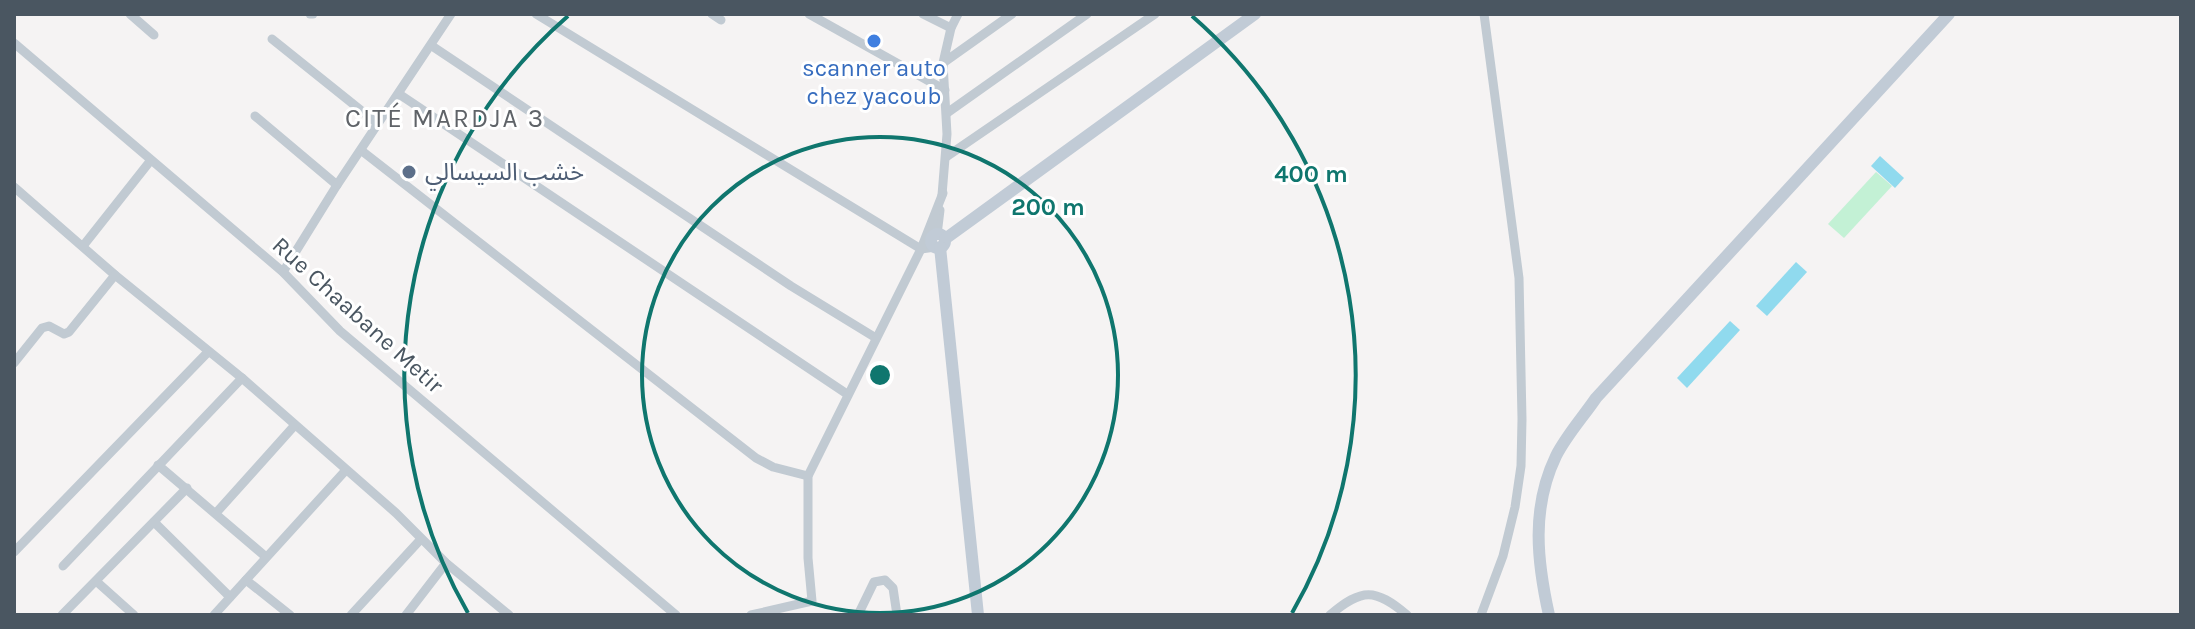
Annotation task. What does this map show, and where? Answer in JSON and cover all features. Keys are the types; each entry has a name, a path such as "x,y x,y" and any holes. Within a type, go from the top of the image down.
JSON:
{"street":[{"path":"130,14 154,35"},
{"path":"283,272 449,17 437,14"},
{"path":"536,14 921,249"},
{"path":"712,14 721,20"},
{"path":"809,14 945,90"},
{"path":"923,14 951,28"},
{"path":"958,14 951,28 943,63 947,113 939,242 978,615"},
{"path":"943,63 1012,14"},
{"path":"947,113 1087,14"},
{"path":"946,157 1155,14"},
{"path":"921,249 939,242 1255,14"},
{"path":"1483,614 1503,556 1515,507 1522,435 1519,278 1484,14"},
{"path":"1549,615 1538,569 1539,509 1557,455 1596,398 1949,14"},
{"path":"272,39 378,124"},
{"name":"Rue Chaabane Metir","path":"14,43 283,272 340,331 676,615"},
{"path":"432,46 791,286 876,338"},
{"path":"399,94 847,394"},
{"path":"255,116 337,185"},
{"path":"362,151 756,458 773,467 808,476"},
{"path":"83,246 151,160"},
{"path":"14,187 115,275 242,378 396,513 446,563 509,615"},
{"path":"751,615 812,601 808,558 808,476 921,249 943,193"},
{"path":"14,363 42,328 49,326 64,334 69,332 115,275"},
{"path":"14,552 208,352"},
{"path":"63,566 242,378"},
{"path":"216,513 295,425"},
{"path":"158,465 266,557"},
{"path":"214,615 346,470"},
{"path":"62,615 187,488"},
{"path":"154,522 230,597"},
{"path":"351,615 421,539"},
{"path":"406,615 446,563"},
{"path":"246,580 290,615"},
{"path":"858,615 874,582 885,580 893,588 897,615"},
{"path":"96,581 134,615"},
{"path":"1330,615 1347,600 1361,594 1379,595 1407,615"}],"green space":[{"path":"1876,172 1892,186 1844,238 1828,224"}],"water":[{"path":"1880,156 1904,178 1895,188 1871,166"},
{"path":"1796,262 1807,272 1767,316 1756,306"},
{"path":"1730,321 1740,330 1687,388 1677,378"}],"place":[{"name":"scanner auto chez yacoub","path":"874,41"},
{"name":"خشب السيسالي","path":"409,172"}],"district":[{"name":"CITÉ MARDJA 3","path":"445,118"}]}
